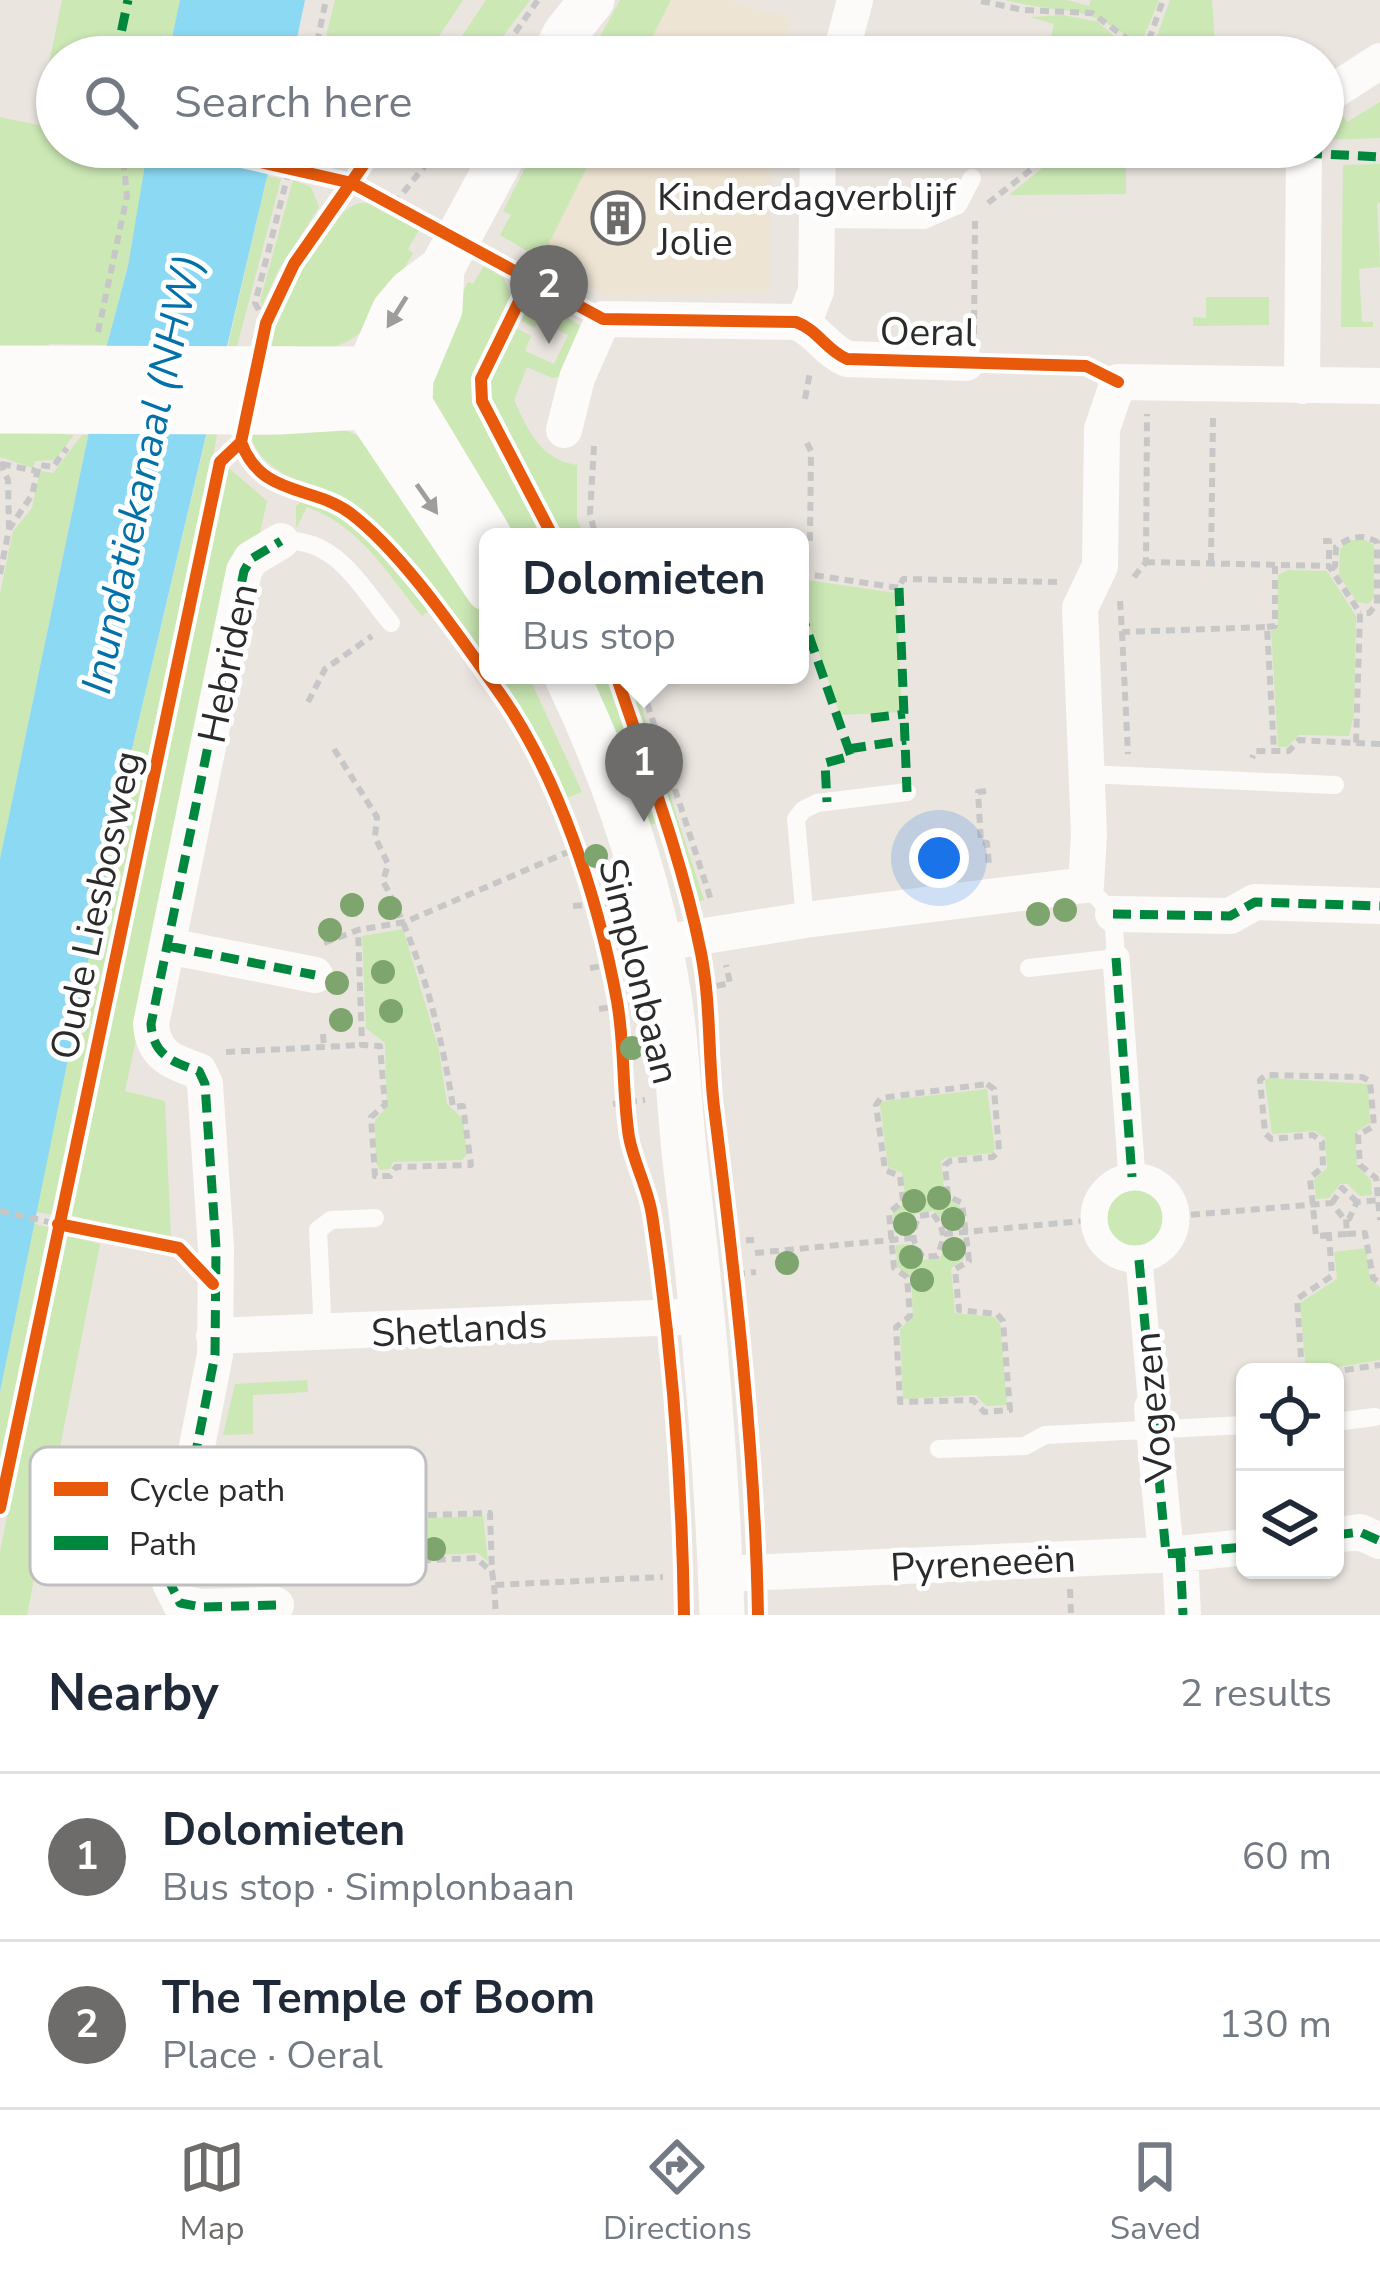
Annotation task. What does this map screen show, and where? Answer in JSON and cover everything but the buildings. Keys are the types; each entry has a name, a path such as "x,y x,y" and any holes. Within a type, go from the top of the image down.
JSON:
{"street":[{"path":"845,36 855,0"},
{"path":"1344,84 1380,61"},
{"path":"389,390 440,309 442,268 495,168"},
{"path":"564,430 577,378 603,320 803,324 816,291 817,168"},
{"path":"1302,386 1304,168"},
{"name":"Oeral","path":"803,324 847,359 970,363"},
{"path":"19,390 277,375 389,390 484,528"},
{"path":"646,941 1086,885 1080,608 1100,566 1102,429 1118,382 1380,386"},
{"path":"389,390 479,571"},
{"name":"Hebriden","path":"199,1071 160,1053 152,1040 151,1024 244,571 251,559 281,541"},
{"name":"Simplonbaan","path":"540,684 590,788 646,941 676,1047 682,1136 720,1314 722,1594"},
{"name":"Simplonbaan","path":"570,684 613,784 650,898 646,941"},
{"path":"1113,914 1230,916 1256,902 1380,906"},
{"path":"168,946 301,972"},
{"path":"1116,958 1132,1177"},
{"path":"198,1447 214,1372 214,1211 205,1084 199,1071"},
{"path":"1132,1177 1145,1178 1166,1191 1176,1216 1171,1239 1162,1250 1139,1260 1113,1254 1096,1233 1093,1220 1100,1195 1132,1177"},
{"name":"Vogezen","path":"1139,1260 1153,1418 1183,1615"},
{"name":"Shetlands","path":"214,1336 720,1314"},
{"path":"1344,1534 1360,1532 1380,1541"},
{"name":"Pyreneeën","path":"722,1594 1236,1548"},
{"path":"171,1585 180,1603 201,1607 284,1595"}],"lane":[{"path":"816,219 924,220 958,205 972,178"},
{"name":"Hebriden","path":"281,541 320,545 336,556 391,623"},
{"path":"1087,774 1335,784"},
{"path":"805,920 796,819 817,803 907,792"},
{"path":"1029,968 1116,958 1113,914 1086,885"},
{"path":"322,1334 318,1230 331,1220 375,1218"},
{"path":"1344,1421 1376,1417"},
{"path":"939,1449 1024,1446 1045,1436 1153,1418 1185,1430 1236,1426"}],"path":[{"path":"318,36 326,0"},
{"path":"1152,36 1163,0"},
{"path":"981,1 1023,10 1092,14 1120,36"},
{"path":"533,36 563,18"},
{"path":"277,375 266,323 255,303 287,168"},
{"path":"295,168 311,172"},
{"path":"394,204 423,168"},
{"path":"970,363 975,212 1033,168"},
{"path":"373,194 413,215"},
{"path":"266,323 275,303"},
{"path":"805,399 811,363"},
{"path":"1147,411 1146,562 1211,562"},
{"path":"1214,412 1211,566 1330,568 1336,566 1336,547 1349,537 1377,537 1377,604 1369,613 1360,613"},
{"path":"806,440 811,451 809,543"},
{"path":"1,462 36,471"},
{"path":"1,462 8,480 10,529"},
{"path":"1323,541 1330,541 1330,568 1360,613 1356,743"},
{"path":"1122,632 1275,626 1275,566"},
{"path":"809,574 899,588 903,579 1055,580 1082,596 1120,593 1130,775"},
{"path":"308,702 325,668 391,623"},
{"path":"1267,627 1274,751"},
{"path":"619,1027 682,805 641,684"},
{"path":"1251,781 1255,751 1289,752 1299,740 1380,743"},
{"path":"199,1071 220,1053 380,1046 385,1105 371,1117 375,1176 390,1176 396,1167 471,1165 463,1106 453,1107 441,1039 405,922 383,881 388,864 375,837 377,817 334,749"},
{"path":"986,791 978,792 981,842 988,843 991,897"},
{"path":"567,829 581,867"},
{"path":"301,972 316,946 358,930 405,922 575,849"},
{"path":"587,885 592,903 646,941 709,1003"},
{"path":"573,906 592,903 646,941"},
{"path":"358,930 362,1046"},
{"path":"590,968 646,941"},
{"path":"323,1034 324,1047"},
{"path":"1380,1220 1376,1178 1360,1165 1358,1135 1374,1126 1370,1081 1267,1075 1260,1080 1265,1133 1271,1139 1313,1135 1322,1142 1323,1167 1310,1178 1316,1236 1372,1235 1373,1278 1380,1282"},
{"path":"987,1084 994,1089 999,1150 993,1156 945,1165 948,1196 962,1202 969,1261 955,1269 959,1310 997,1314 1004,1321 1010,1411 984,1412 973,1400 899,1402 896,1327 910,1316 907,1277 894,1268 891,1240 889,1213 902,1201 900,1176 885,1171 876,1106 881,1098 987,1084"},
{"path":"623,1085 619,1104 628,1123"},
{"path":"619,1104 653,1099"},
{"path":"1176,1216 1331,1203 1342,1187 1358,1202 1379,1200"},
{"path":"53,1246 62,1202"},
{"path":"1347,1234 1346,1219 1358,1202"},
{"path":"1331,1203 1346,1219"},
{"path":"0,1211 78,1228"},
{"path":"933,1214 944,1234 937,1256 922,1257 911,1238 919,1216 933,1214"},
{"path":"720,1314 731,1241 728,1218"},
{"path":"944,1234 1093,1220"},
{"path":"1301,1363 1297,1299 1332,1276 1329,1235"},
{"path":"755,1253 911,1238"},
{"path":"731,1241 754,1240"},
{"path":"1344,1370 1380,1365"},
{"path":"426,1515 490,1513 496,1615"},
{"path":"426,1560 476,1558 492,1572"},
{"path":"494,1585 663,1577"},
{"path":"284,1595 294,1585"}],"shaded area":[{"path":"666,0 726,0 791,19 787,36 648,36"},
{"path":"582,168 770,168 770,294 604,295 537,258"}],"green space":[{"path":"62,0 180,0 172,36 55,36"},
{"path":"335,0 463,0 439,36 326,36"},
{"path":"486,0 530,0 503,36 462,36"},
{"path":"620,0 671,0 653,36 600,36"},
{"path":"1005,0 1067,0 1089,6 1091,0 1159,0 1144,36 1126,36 1076,12"},
{"path":"1170,0 1212,0 1215,36 1157,36"},
{"path":"1063,15 1098,22 1114,36 1051,36 1054,24 1030,17"},
{"path":"1380,102 1380,138 1344,139 1344,118 1347,122"},
{"path":"0,117 36,125 36,168 145,168 128,266 107,345 49,344 48,351 0,350"},
{"path":"1380,164 1380,267 1359,269 1362,322 1373,322 1373,327 1341,327 1344,165"},
{"path":"525,168 586,168 541,259 500,235 511,215 503,211"},
{"path":"1042,168 1126,168 1126,194 1009,195"},
{"path":"267,176 281,179 237,346 228,346"},
{"path":"293,180 311,187 319,207 262,306 260,301"},
{"path":"359,203 369,203 420,228 408,249 413,253 380,310 370,324 341,344 294,354 293,346 270,346 292,287 316,244 329,226"},
{"path":"484,266 504,278 512,298 477,376 476,393 500,458 543,528 504,528 431,402 431,358 468,282 473,284"},
{"path":"1206,297 1269,297 1269,325 1193,326 1193,317 1206,318"},
{"path":"545,302 582,327 562,376 552,378 527,367 514,400 545,450 577,465 581,528 559,528 488,402 488,381 514,327 531,336 525,351 554,364 568,335 539,321 535,328 518,319 531,303"},
{"path":"275,428 345,430 363,438 479,593 479,660 363,516 281,472 256,449 251,435 274,435"},
{"path":"0,429 74,435 55,460 35,461 33,468 0,457"},
{"path":"208,429 218,429 198,539 53,1215 36,1212 127,770"},
{"path":"82,435 88,435 0,859 0,594 13,531 32,508 40,471 53,473"},
{"path":"224,469 267,501 258,541 234,576 125,1091 165,1101 171,1240 66,1214"},
{"path":"305,499 352,521 429,611 422,616 372,553 326,516 307,507 296,528 296,506"},
{"path":"1350,540 1374,545 1374,598 1368,604 1357,602 1339,575 1340,549"},
{"path":"1288,570 1327,571 1356,616 1354,714 1349,736 1299,735 1287,747 1278,747 1271,630 1278,629 1278,575"},
{"path":"809,580 896,593 902,712 840,715 809,625"},
{"path":"497,684 532,684 582,792 562,800 527,730"},
{"path":"588,684 613,684 660,822 650,825"},
{"path":"625,684 634,684 704,900 696,902"},
{"path":"403,929 439,1050 447,1104 463,1119 467,1154 462,1160 393,1162 390,1169 380,1170 375,1120 387,1107 385,1043 366,1028 362,936"},
{"path":"1265,1081 1368,1084 1370,1123 1355,1133 1357,1166 1371,1180 1372,1195 1360,1196 1348,1184 1340,1184 1329,1198 1316,1199 1314,1180 1327,1168 1325,1138 1315,1131 1272,1134"},
{"path":"987,1089 995,1149 941,1161 945,1198 960,1206 961,1226 948,1227 935,1211 916,1213 907,1232 895,1233 893,1213 906,1202 902,1173 888,1167 880,1105"},
{"path":"1136,1190 1156,1199 1165,1219 1156,1239 1136,1248 1116,1239 1107,1219 1116,1199"},
{"path":"33,1223 51,1228 0,1464 0,1392"},
{"path":"63,1235 100,1244 60,1447 30,1447 33,1585 27,1615 0,1615 0,1552"},
{"path":"962,1239 964,1259 951,1268 955,1313 994,1317 1000,1323 1007,1405 986,1406 976,1395 903,1399 900,1329 913,1316 911,1276 897,1267 896,1245 909,1244 921,1260 940,1259 948,1240"},
{"path":"1366,1248 1370,1280 1380,1287 1380,1360 1344,1366 1305,1363 1300,1303 1337,1279 1334,1252"},
{"path":"307,1380 308,1392 253,1395 253,1434 223,1435 235,1384"},
{"path":"483,1516 488,1562 478,1553 426,1556 426,1518"}],"water":[{"path":"180,0 305,0 297,36 172,36"},
{"name":"Inundatiekanaal (NHW)","path":"144,168 269,168 127,770 0,1392 0,859 107,345 128,266"}],"marked path":[{"path":"120,36 128,0"},
{"path":"1344,155 1380,157"},
{"path":"197,1447 215,1355 216,1248 205,1084 199,1071 160,1050 151,1024 244,571 251,559 281,541"},
{"path":"899,588 907,792"},
{"path":"809,636 851,756 825,763 827,802"},
{"path":"871,718 905,714"},
{"path":"848,749 906,740"},
{"path":"1113,914 1230,916 1255,902 1380,906"},
{"path":"168,946 315,975"},
{"path":"1116,958 1132,1177"},
{"path":"1139,1260 1166,1554 1236,1548"},
{"path":"1344,1534 1360,1532 1380,1541"},
{"path":"1180,1554 1183,1615"},
{"path":"171,1585 180,1603 201,1607 276,1605"}],"cycle path":[{"path":"286,168 352,183 603,319 796,322 847,359 1086,366 1118,382"},
{"name":"Oude Liesbosweg","path":"0,1508 220,462 241,442 266,323 294,264 361,168"},
{"path":"529,281 481,379 482,401 548,528"},
{"path":"241,442 250,460 274,481 335,504 370,530 409,572 479,666"},
{"path":"492,684 518,722 557,797 587,879 609,961 620,1018 629,1137 652,1215 665,1314 675,1415 684,1615"},
{"path":"619,684 674,848 704,972 748,1424 758,1615"},
{"path":"58,1224 179,1248 213,1284"}],"place":[{"name":"Kinderdagverblijf Jolie","path":"618,218"},
{"name":"The Temple of Boom","path":"549,344"},
{"name":"Dolomieten","path":"644,822"}]}
